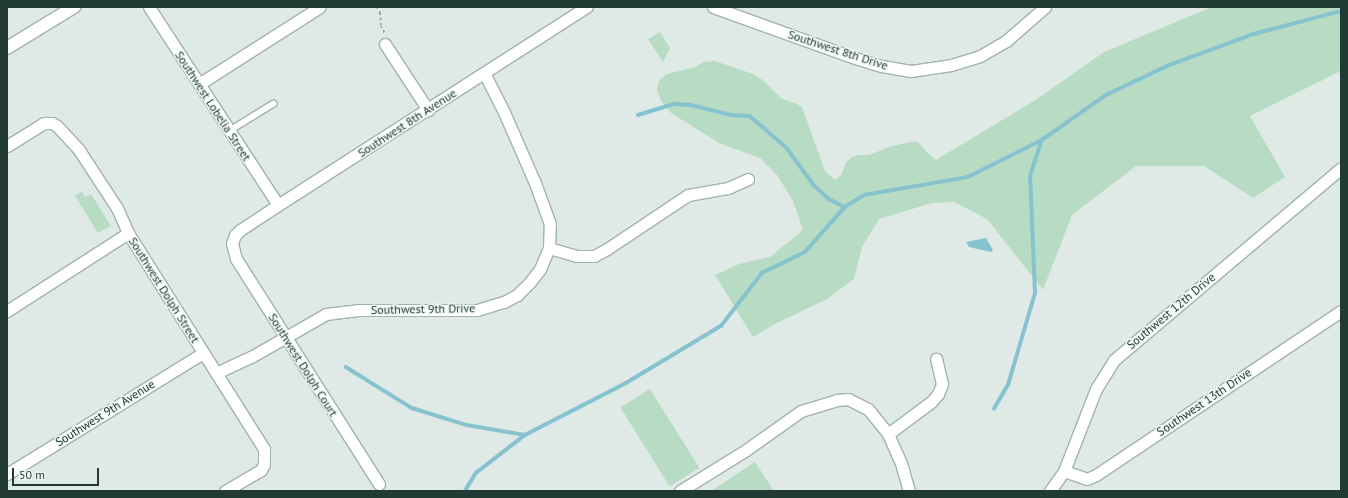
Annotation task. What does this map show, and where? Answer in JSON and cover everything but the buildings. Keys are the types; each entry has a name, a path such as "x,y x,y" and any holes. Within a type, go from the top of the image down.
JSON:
{"main road":[{"path":"7,48 74,7"}],"street":[{"name":"Southwest Lobelia Street","path":"149,7 278,205"},
{"path":"198,84 320,7"},
{"name":"Southwest 8th Avenue","path":"232,243 234,235 240,230 587,7"},
{"name":"Southwest 8th Drive","path":"713,7 855,58 882,66 911,71 951,65 980,56 1006,41 1045,7"},
{"path":"385,44 428,110"},
{"name":"Southwest 9th Drive","path":"216,373 251,357 326,314 341,311 477,310 504,302 517,295 530,282 540,269 549,248 550,224 535,183 504,112 484,74"},
{"name":"Southwest Dolph Street","path":"7,146 39,126 52,123 62,130 79,150 117,208 128,233 264,449 264,464 256,473 225,491"},
{"name":"Southwest 12th Drive","path":"1050,491 1064,472 1096,389 1114,360 1341,168"},
{"path":"549,248 585,257 600,254 688,195 728,188 748,179"},
{"path":"7,310 128,233"},
{"name":"Southwest Dolph Court","path":"232,243 236,259 379,484"},
{"name":"Southwest 13th Drive","path":"1064,472 1087,479 1096,475 1341,311"},
{"name":"Southwest 9th Avenue","path":"7,474 203,353"},
{"path":"888,434 932,402 938,394 942,384 936,359"},
{"path":"680,491 746,450 801,411 837,400 848,399 862,404 877,418 888,434 901,463 910,491"}],"lane":[{"path":"229,131 273,104"}],"path":[{"path":"377,7 380,13 381,26 386,35 385,44"}],"green space":[{"path":"1212,7 1341,7 1341,71 1250,116 1285,177 1253,198 1204,166 1136,166 1072,215 1043,290 987,219 954,202 932,203 879,219 862,247 854,279 827,299 775,324 753,337 715,275 739,264 770,257 803,230 793,201 777,175 760,158 719,143 671,113 661,101 657,90 659,80 667,74 695,67 704,62 715,61 753,74 764,81 782,99 802,107 825,171 835,180 841,175 846,162 852,157 869,155 892,146 911,142 918,142 936,160 1037,99 1104,52"},
{"path":"660,32 670,48 663,62 648,39"},
{"path":"82,191 85,197 91,194 111,226 98,233 75,196"},
{"path":"650,389 699,468 670,486 620,408"},
{"path":"755,462 774,491 711,491"}],"water":[{"path":"986,238 993,250 991,252 969,247 966,242"}],"waterway":[{"path":"465,491 476,473 525,435 626,383 721,326 762,273 805,252 845,207 864,195 968,177 1042,140 1106,95 1167,66 1254,34 1341,11"},
{"path":"638,115 674,104 691,105 731,115 750,116 787,148 814,185 829,199 845,207"},
{"path":"994,409 1008,385 1035,293 1030,176 1042,140"},
{"path":"346,367 412,408 467,425 525,435"}]}
